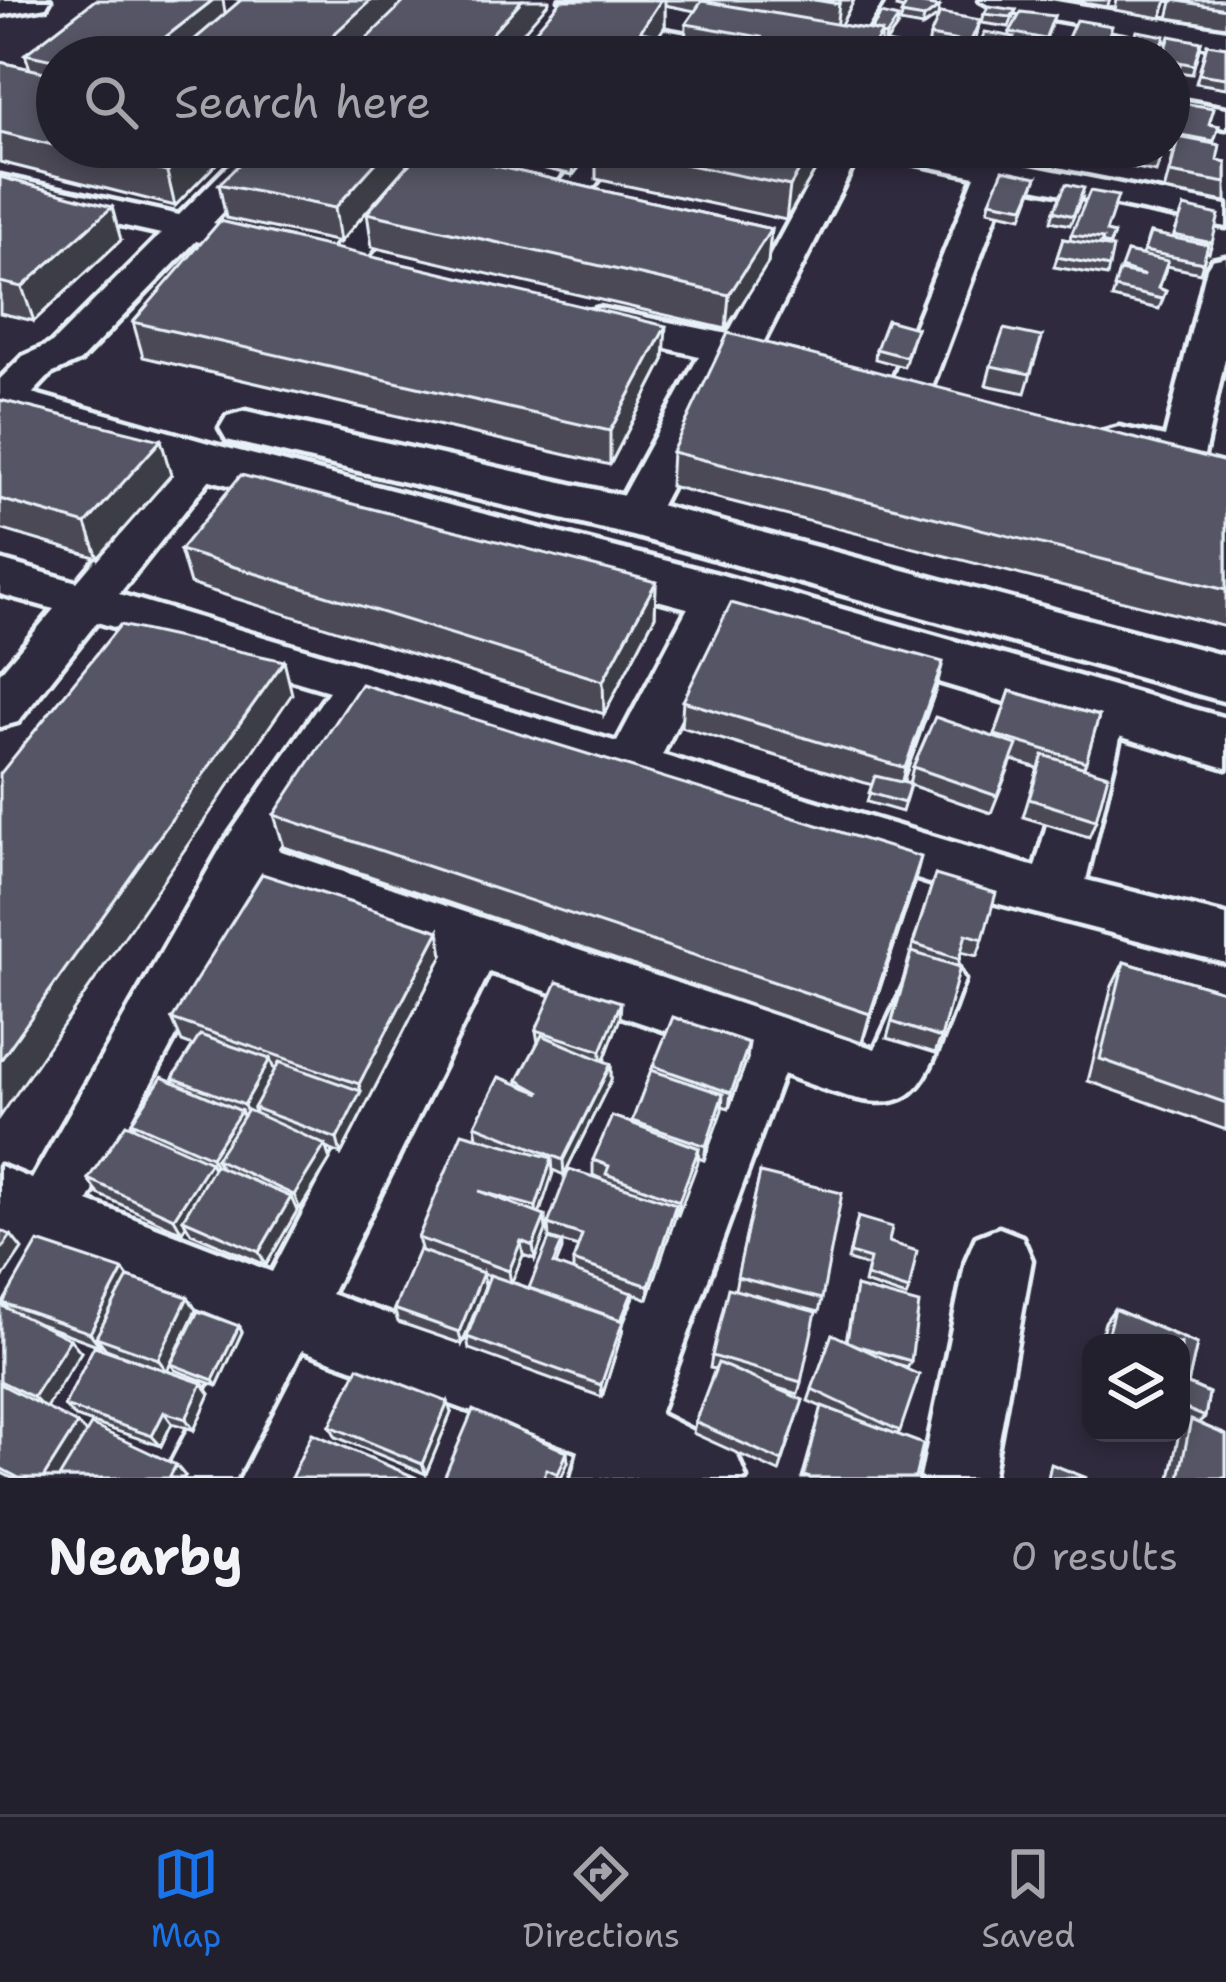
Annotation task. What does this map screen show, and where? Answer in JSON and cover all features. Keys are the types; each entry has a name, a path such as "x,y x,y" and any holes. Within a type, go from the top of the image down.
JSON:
{"street":[{"path":"0,5 35,0"},
{"path":"183,0 256,6"},
{"path":"846,36 868,0"},
{"path":"996,0 1226,40"},
{"path":"568,5 772,36"},
{"path":"221,36 256,6"},
{"path":"679,36 688,21"},
{"path":"1190,112 1226,118"},
{"path":"10,381 66,352 245,168"},
{"path":"343,262 424,168"},
{"path":"582,168 562,184 619,197"},
{"path":"633,518 723,349 745,342 835,168"},
{"path":"992,168 1226,216"},
{"path":"909,392 997,169"},
{"path":"0,187 388,272"},
{"path":"753,229 798,239"},
{"path":"1091,434 1182,455 1226,268"},
{"path":"566,313 816,370"},
{"path":"10,381 203,460 718,595 1226,743"},
{"path":"10,381 245,428 633,518 1226,679"},
{"path":"863,381 955,402"},
{"path":"0,708 203,460"},
{"path":"0,578 631,765 960,910 1056,892 1226,939"},
{"path":"631,765 718,595"},
{"path":"0,1285 23,1206 242,860 362,682"},
{"path":"1056,892 1102,709"},
{"path":"242,860 473,944 767,1038 853,1074 883,1078 902,1064 960,910"},
{"path":"199,1478 473,944"},
{"path":"613,1454 767,1038"},
{"path":"23,1206 286,1311 613,1454 711,1478"},
{"path":"956,1478 999,1260"}],"building":[{"path":"95,0 213,0 167,36 48,36"},
{"path":"241,0 371,0 332,36 199,36"},
{"path":"406,0 522,0 490,36 369,36"},
{"path":"561,0 661,0 640,32 657,36 531,36"},
{"path":"908,0 925,0 922,4 939,7 924,18 901,14"},
{"path":"1173,0 1226,0 1226,9"},
{"path":"702,1 882,32 880,36 755,36 686,24"},
{"path":"989,6 1016,10 1011,17 984,14"},
{"path":"1021,12 1054,16 1046,36 1010,32"},
{"path":"940,13 980,20 973,36 930,36"},
{"path":"881,14 898,18 886,36 871,30"},
{"path":"1076,20 1112,26 1108,36 1069,36"},
{"path":"1190,40 1201,42 1194,65 1190,64"},
{"path":"1207,44 1226,47 1226,78 1199,74"},
{"path":"0,62 36,70 36,141 0,132"},
{"path":"1190,104 1214,108 1209,124 1219,126 1214,141 1190,137"},
{"path":"1190,139 1220,145 1217,160 1226,162 1226,183 1170,173 1171,168 1190,168"},
{"path":"235,168 371,168 335,208 219,184"},
{"path":"406,168 504,168 771,229 729,295 367,213"},
{"path":"703,168 801,168 790,186"},
{"path":"1003,170 1037,177 1024,207 990,201"},
{"path":"0,177 112,207 22,287 0,282"},
{"path":"1066,184 1084,188 1073,216 1054,211"},
{"path":"1090,191 1118,196 1106,232 1114,234 1109,245 1101,243 1103,239 1071,235"},
{"path":"1184,207 1219,215 1212,243 1174,235"},
{"path":"220,221 666,326 610,431 133,322"},
{"path":"1150,233 1208,245 1203,263 1144,251"},
{"path":"1063,239 1113,248 1109,267 1057,257"},
{"path":"1127,252 1168,261 1158,288 1166,291 1162,299 1114,288 1119,271 1145,276 1121,268"},
{"path":"887,320 916,328 906,357 876,349"},
{"path":"1004,329 1042,337 1030,374 991,366"},
{"path":"728,333 1226,462 1226,590 672,452"},
{"path":"0,400 161,440 86,524 0,499"},
{"path":"241,475 656,582 603,681 180,550"},
{"path":"731,603 943,662 905,768 683,701"},
{"path":"120,625 284,661 0,1061 0,774"},
{"path":"361,684 921,857 870,1014 274,815"},
{"path":"1010,691 1099,716 1086,762 995,735"},
{"path":"935,717 1017,745 997,796 913,767"},
{"path":"1043,755 1108,775 1096,820 1029,799"},
{"path":"875,776 910,784 904,803 869,793"},
{"path":"262,874 439,931 359,1084 172,1019"},
{"path":"935,875 996,893 983,939 966,934 959,959 913,944"},
{"path":"912,952 960,967 941,1038 892,1022"},
{"path":"1124,962 1226,992 1226,1103 1100,1059"},
{"path":"557,982 621,1002 601,1051 536,1030"},
{"path":"673,1017 749,1043 731,1093 653,1066"},
{"path":"200,1035 270,1059 244,1105 173,1078"},
{"path":"542,1035 611,1064 563,1160 475,1125 499,1077 541,1093 518,1080"},
{"path":"279,1062 361,1091 337,1139 254,1108"},
{"path":"651,1070 723,1094 706,1146 632,1121"},
{"path":"162,1077 241,1111 211,1157 132,1122"},
{"path":"248,1110 325,1145 294,1195 216,1159"},
{"path":"612,1116 699,1148 679,1201 606,1174 609,1166 593,1160"},
{"path":"126,1124 210,1162 174,1218 88,1179"},
{"path":"462,1133 552,1158 536,1207 479,1191 545,1216 533,1246 521,1241 509,1271 418,1238"},
{"path":"215,1165 291,1197 259,1252 183,1219"},
{"path":"569,1169 676,1204 649,1286 573,1261 582,1235 548,1224"},
{"path":"760,1173 842,1193 822,1299 737,1277"},
{"path":"858,1217 892,1227 889,1242 917,1251 909,1290 866,1276 870,1259 850,1253"},
{"path":"0,1230 11,1235 0,1251"},
{"path":"549,1239 562,1243 553,1264 632,1293 621,1320 529,1288"},
{"path":"38,1242 123,1270 90,1333 3,1303"},
{"path":"419,1250 483,1273 459,1332 394,1309"},
{"path":"490,1275 623,1321 601,1385 467,1337"},
{"path":"128,1277 188,1297 158,1359 96,1337"},
{"path":"856,1287 919,1304 911,1361 847,1341"},
{"path":"728,1288 816,1312 801,1382 712,1356"},
{"path":"0,1305 70,1339 33,1397 0,1381"},
{"path":"1114,1309 1173,1334 1110,1334"},
{"path":"198,1311 239,1326 213,1380 171,1364"},
{"path":"832,1334 919,1375 900,1431 812,1389"},
{"path":"1190,1341 1197,1344 1190,1375"},
{"path":"94,1346 202,1383 186,1419 164,1412 152,1436 64,1406"},
{"path":"718,1363 803,1400 782,1461 695,1422"},
{"path":"358,1367 448,1402 422,1464 330,1426"},
{"path":"0,1384 77,1424 43,1478 19,1478 0,1468"},
{"path":"1190,1385 1209,1393 1205,1417 1190,1411"},
{"path":"822,1406 923,1444 915,1478 804,1476"},
{"path":"473,1410 567,1452 558,1474 547,1469 543,1478 444,1478"},
{"path":"1191,1420 1226,1435 1226,1478 1179,1478"},
{"path":"91,1425 176,1465 169,1478 59,1478"},
{"path":"312,1433 417,1478 291,1478"},
{"path":"1051,1464 1087,1478 1048,1478"}]}
